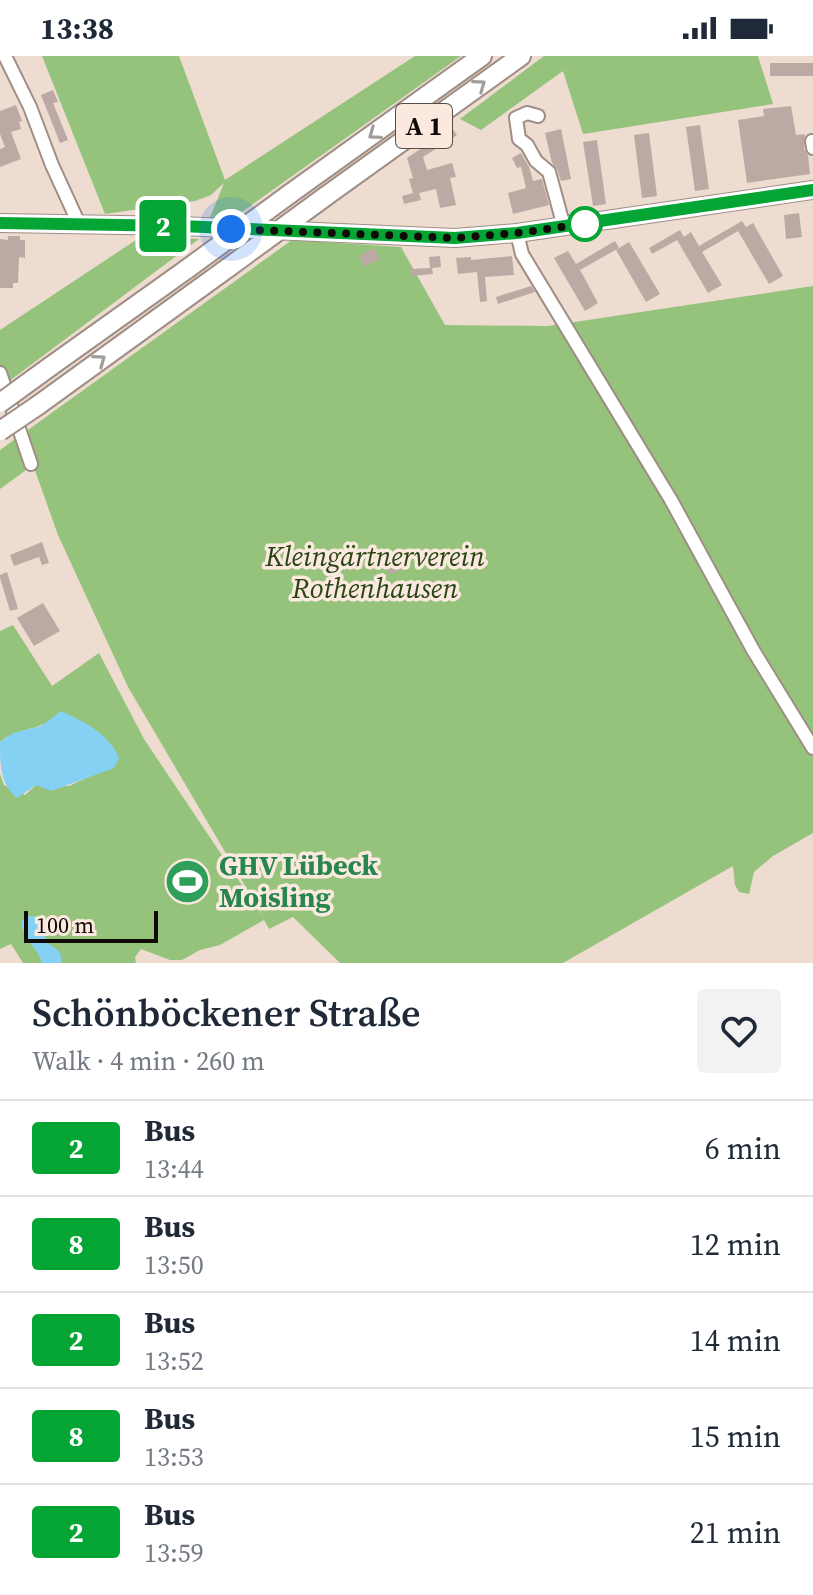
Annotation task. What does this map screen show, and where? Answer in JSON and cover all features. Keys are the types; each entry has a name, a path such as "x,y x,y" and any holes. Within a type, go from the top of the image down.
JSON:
{"highway":[{"name":"A 1","path":"0,403 482,56"},
{"name":"A 1","path":"0,431 521,56"}],"main road":[{"path":"0,223 455,238 564,227 813,190"}],"street":[{"path":"5,56 30,107 48,167 79,224"},
{"path":"538,116 527,113 516,118 519,139 549,172 564,227"},
{"path":"517,233 522,254 671,500 753,650 813,748"},
{"path":"0,373 31,464"}],"green space":[{"path":"42,56 179,56 225,180 415,56 461,56 232,219 209,220 224,183 211,195 195,201 105,214"},
{"path":"544,56 758,56 773,104 583,134 563,71 481,130 460,119"},
{"path":"142,236 199,239 0,388 0,330"},
{"name":"Kleingärtnerverein Rothenhausen","path":"292,240 401,247 445,325 548,326 813,286 813,833 773,856 754,872 749,894 739,892 735,885 733,866 563,963 340,963 293,917 269,929 264,920 220,945 200,950 182,960 170,960 141,949 135,957 136,963 23,963 11,944 0,949 0,774 4,785 25,795 36,785 69,786 99,772 49,721 0,742 0,631 13,625 52,686 99,653 144,739 264,918 128,687 58,535 33,465 0,489 0,450"}],"water":[{"path":"61,711 87,724 109,742 119,758 114,768 51,791 36,785 17,798 4,780 0,742 13,733 41,726"},
{"path":"34,916 49,944 60,952 62,963 42,963 22,926 22,920"}],"building":[{"path":"770,63 813,63 813,76 770,76"},
{"path":"53,90 58,102 53,103 68,140 60,143 41,95"},
{"path":"16,105 22,121 19,122 21,129 11,132 21,159 0,167 0,149 5,147 0,134 0,111"},
{"path":"791,106 796,135 805,134 804,149 808,155 810,174 747,183 738,120 764,116 763,109"},
{"path":"700,125 709,189 695,191 686,127"},
{"path":"452,128 457,135 423,157 427,170 452,163 456,177 450,178 456,205 440,208 436,189 419,193 421,200 404,204 402,196 413,193 409,179 413,178 407,158"},
{"path":"561,129 571,179 561,181 552,163 545,133"},
{"path":"649,133 657,196 642,198 634,135"},
{"path":"597,140 606,204 593,206 583,142"},
{"path":"521,153 533,181 542,179 549,205 513,214 508,193 526,188 521,167 517,168 512,158"},
{"path":"799,213 802,237 786,239 784,215"},
{"path":"742,221 746,227 753,223 783,276 769,284 738,231 702,252 722,285 708,293 677,240 652,254 649,248 680,230 684,237 691,232 699,246"},
{"path":"8,236 20,236 20,240 25,240 25,258 19,257 18,283 13,283 13,288 0,288 0,239 8,240"},
{"path":"615,241 619,248 580,270 598,303 585,311 554,258 568,251 576,264"},
{"path":"629,242 660,294 646,302 616,250"},
{"path":"374,248 380,259 364,267 359,256"},
{"path":"440,256 441,267 432,268 433,274 411,276 410,269 430,268 429,257"},
{"path":"512,256 514,275 485,277 487,301 480,302 477,272 458,274 456,258 471,257 471,260"},
{"path":"531,286 535,292 498,304 496,297"},
{"path":"42,542 49,563 42,565 39,557 14,566 10,555"},
{"path":"398,555 406,566 391,575 384,565"},
{"path":"7,572 18,609 10,611 0,578"},
{"path":"43,603 60,631 34,646 17,618"}],"bus line":[{"name":"2","path":"0,223 181,226 455,238 517,233 813,190"}],"place":[{"name":"GHV Lübeck Moisling","path":"188,881"}],"route":[{"path":"231,229 455,238 585,224"}]}
